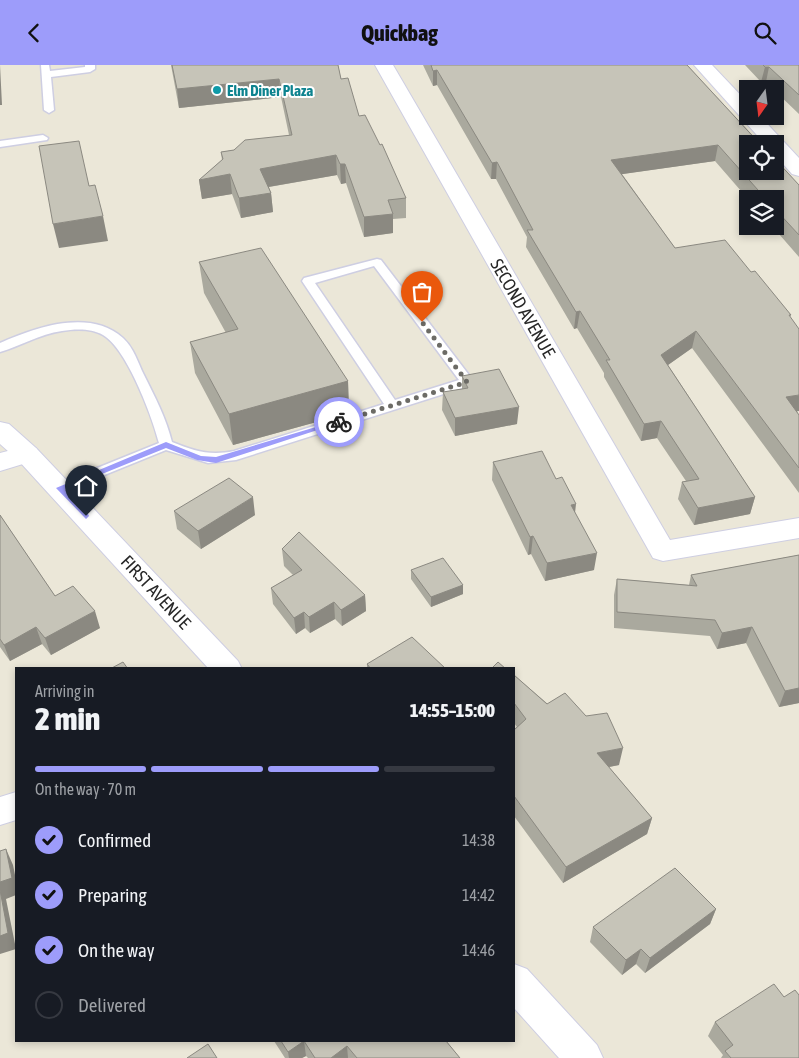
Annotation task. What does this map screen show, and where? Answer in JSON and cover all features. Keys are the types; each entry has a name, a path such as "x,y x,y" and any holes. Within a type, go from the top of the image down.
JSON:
{"street":[{"name":"SECOND AVENUE","path":"384,65 663,551 799,528"},
{"path":"703,65 739,104"},
{"path":"758,125 799,170"},
{"name":"FIRST AVENUE","path":"0,430 28,454 225,667"},
{"path":"0,462 28,454"},
{"path":"0,811 15,806"},
{"path":"515,982 584,1058"}],"lane":[{"path":"49,110 45,70 90,69 90,65"},
{"path":"0,144 43,137"},
{"path":"60,488 166,445 200,459 216,460 467,382 377,262 308,281 392,405"},
{"path":"0,347 39,332 65,327 106,331 120,342 158,416 166,445"}],"building":[{"path":"172,65 338,65 341,79 348,78 359,116 365,115 380,145 382,144 406,198 388,200 393,214 364,217 345,164 340,164 336,155 260,169 271,193 239,198 230,174 199,180 223,159 221,152 234,150 245,140 292,135 279,79 177,89"},
{"path":"431,65 687,65 739,121 739,125 742,125 752,135 739,135 739,169 718,145 611,160 675,248 725,240 751,272 755,271 791,315 789,315 799,329 799,395 786,397 799,415 799,468 696,331 661,355 755,497 698,508 682,482 699,479 661,421 644,424 606,360 610,360 580,311 576,312 527,230 533,230 497,162 492,163 437,70 433,71"},
{"path":"763,65 799,65 799,95 769,67"},
{"path":"79,141 89,186 95,185 103,216 53,224 39,146"},
{"path":"784,169 799,185 799,235 784,219 784,190 758,190 749,180 784,180"},
{"path":"261,248 348,381 229,414 190,342 238,329 199,262"},
{"path":"499,369 519,407 455,418 443,392 468,388 462,376"},
{"path":"542,451 556,479 562,477 576,504 571,505 597,553 547,563 533,536 530,537 493,462"},
{"path":"229,478 253,497 198,531 174,511"},
{"path":"0,515 55,596 73,586 95,611 45,638 36,627 4,645 0,639"},
{"path":"299,532 365,595 341,610 334,602 309,617 304,612 294,618 271,588 302,570 282,549"},
{"path":"799,555 799,688 785,691 752,627 722,633 715,620 617,612 617,579 697,586 691,575"},
{"path":"443,558 463,585 431,597 411,570"},
{"path":"412,637 444,667 369,667 367,664"},
{"path":"123,662 127,667 114,667"},
{"path":"498,662 504,667 493,667"},
{"path":"515,676 547,704 565,693 586,716 607,713 623,748 597,753 652,818 566,867 515,797 515,729 526,719 515,704"},
{"path":"6,849 12,878 0,882 0,851"},
{"path":"675,868 716,909 650,958 641,949 626,960 593,927"},
{"path":"0,890 8,933 0,936"},
{"path":"774,984 784,997 795,990 799,995 799,1058 731,1058 725,1051 733,1045 715,1022"},
{"path":"282,1042 303,1042 288,1052"},
{"path":"305,1042 447,1042 460,1058 357,1058 347,1046 331,1058 315,1058"},
{"path":"208,1044 217,1058 187,1058"}],"way so far":[{"path":"339,422 467,382 422,322"}],"place":[{"name":"Elm Diner Plaza","path":"217,90"}],"route":[{"path":"86,516 60,488 166,445 200,459 216,460 339,422"}]}
